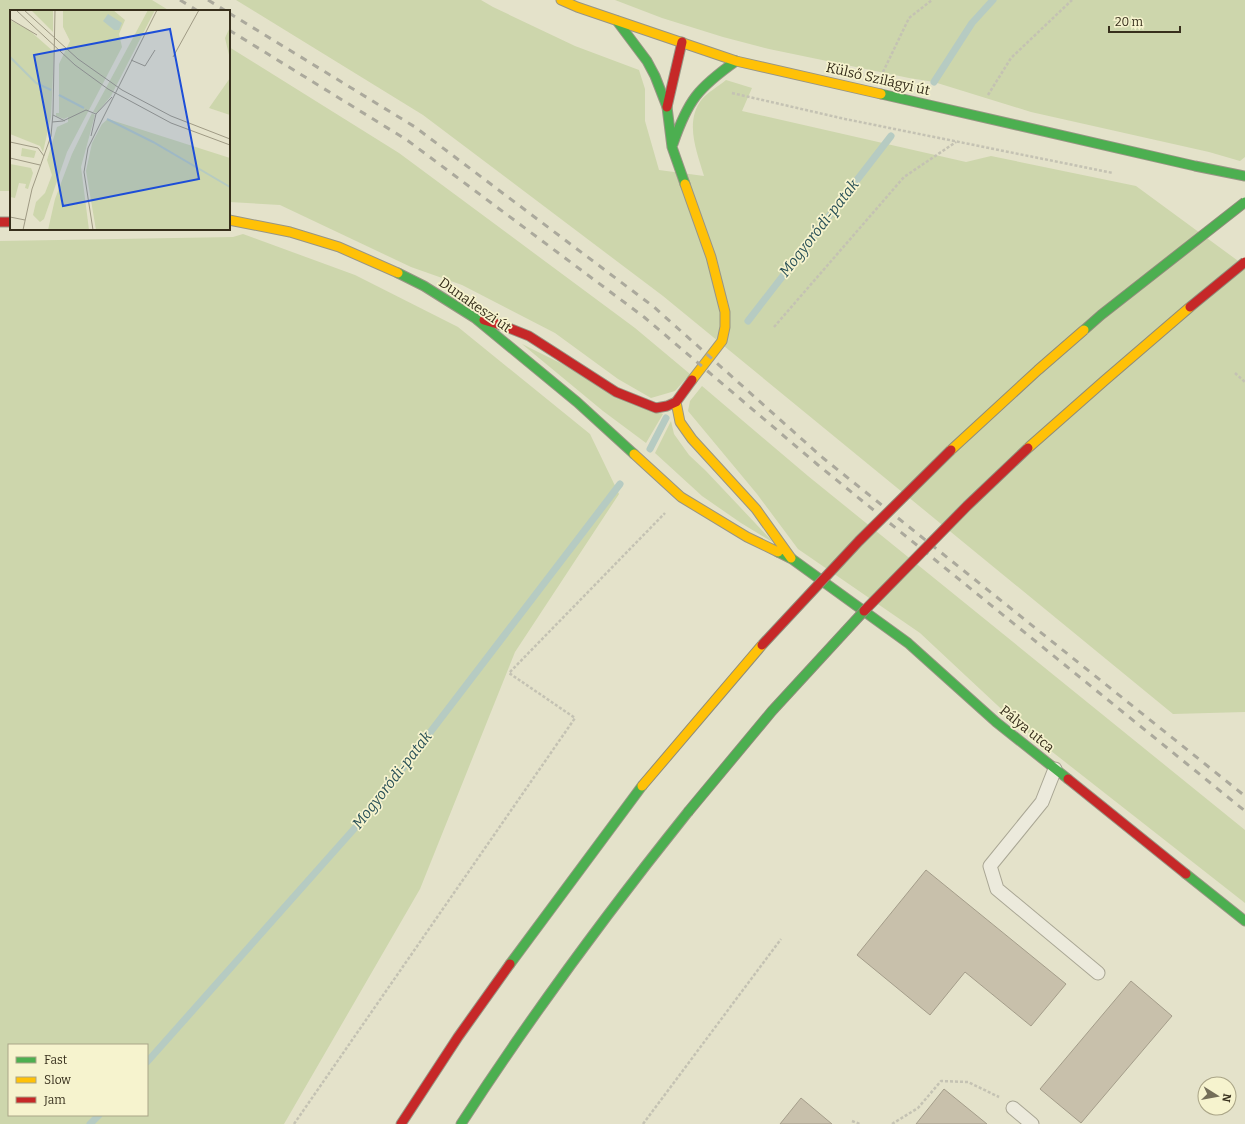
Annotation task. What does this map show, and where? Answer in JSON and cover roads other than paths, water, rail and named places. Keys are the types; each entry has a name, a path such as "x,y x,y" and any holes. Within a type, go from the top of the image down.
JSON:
{"main road":[{"name":"Külső Szilágyi út","path":"561,0 617,21 736,61 1195,166 1245,176"},
{"path":"475,318 504,326 529,336 616,392 656,408 667,406 676,402 722,340 725,327 725,312 711,257 672,147 667,107 655,76 647,61 617,21"},
{"path":"667,107 682,42"},
{"path":"672,147 682,118 690,102 710,80 736,61"},
{"path":"401,1124 434,1072 494,985 642,786 752,656 859,541 936,464 1038,370 1101,315 1245,202"},
{"name":"Dunakeszi út","path":"230,220 290,232 339,247 424,286 475,318 576,402 681,497 746,537 792,559"},
{"path":"461,1124 544,1000 643,868 784,698 896,578 966,507 1048,429 1146,343 1245,262"},
{"path":"676,402 680,422 692,439 756,509 792,559"},
{"name":"Pálya utca","path":"792,559 908,643 996,722 1245,921"}],"lane":[{"path":"1056,769 1042,802 990,866 997,889 1098,973"},
{"path":"1013,1108 1032,1124"}],"waterway":[{"name":"Mogyoródi-patak","path":"934,82 972,23 993,0"},
{"name":"Mogyoródi-patak","path":"748,321 891,136"},
{"name":"Mogyoródi-patak","path":"650,449 666,418"},
{"name":"Mogyoródi-patak","path":"148,1061 370,811 620,484"},
{"name":"Mogyoródi-patak","path":"90,1124 98,1116"}],"railway":[{"path":"180,0 196,10"},
{"path":"208,0 224,10"},
{"path":"230,14 415,127 654,307 823,458 1245,796"},
{"path":"230,31 407,140 644,317 818,465 1245,811"}]}
